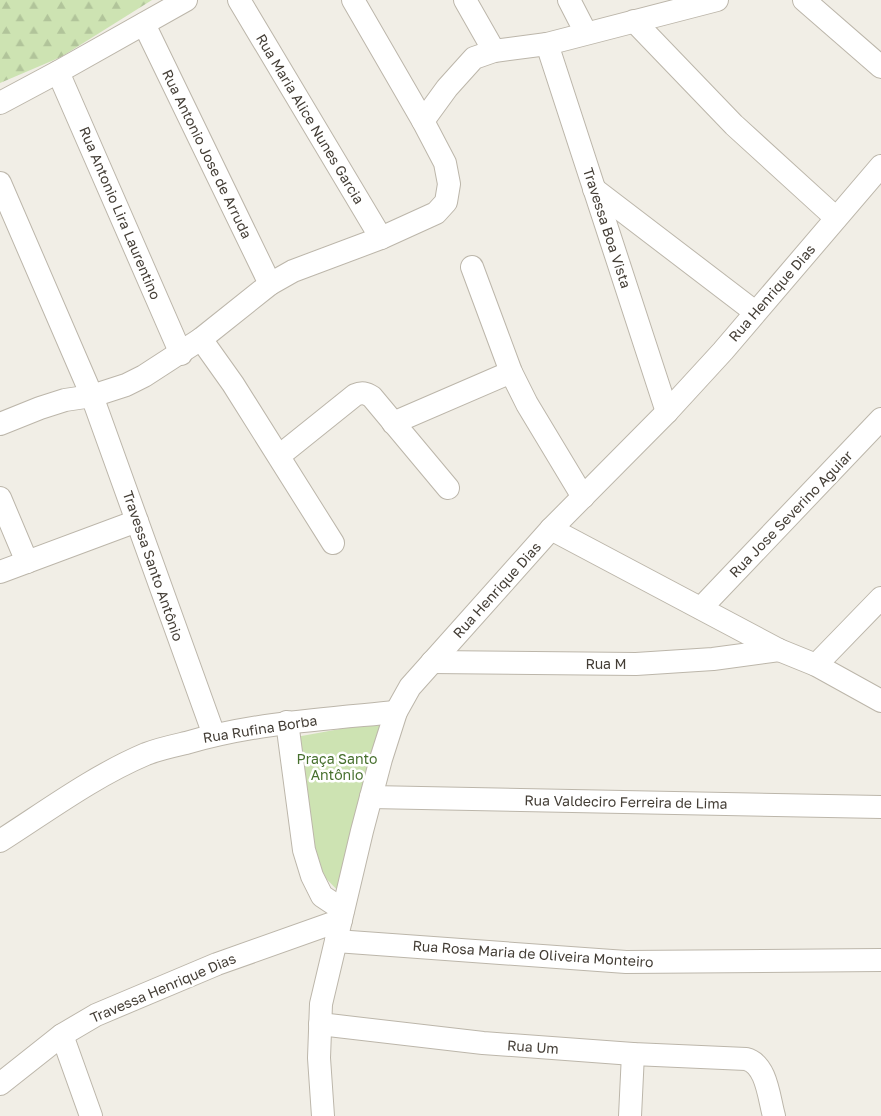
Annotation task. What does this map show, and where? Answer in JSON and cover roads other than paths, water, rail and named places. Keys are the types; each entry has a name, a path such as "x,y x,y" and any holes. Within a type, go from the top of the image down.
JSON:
{"street":[{"path":"0,103 186,0"},
{"name":"Rua Maria Alice Nunes Garcia","path":"240,0 381,238"},
{"path":"0,424 57,403 92,396 126,385 202,339 270,284 292,271 381,238 436,213 446,202 449,184 445,163 353,0"},
{"path":"465,0 494,51"},
{"path":"569,0 586,33"},
{"path":"423,121 447,88 474,58 494,51 547,44 634,22 685,4 717,0"},
{"path":"804,0 881,67"},
{"path":"634,22 734,125 836,218"},
{"name":"Rua Antonio Jose de Arruda","path":"144,24 270,284"},
{"name":"Travessa Boa Vista","path":"547,44 667,412"},
{"name":"Rua Antonio Lira Laurentino","path":"58,72 180,354"},
{"name":"Rua Henrique Dias","path":"323,1116 319,1058 321,1004 381,759 396,712 410,687 551,529 667,412 723,351 881,166"},
{"name":"Travessa Santo Antônio","path":"0,183 92,396 214,735"},
{"path":"594,189 755,312"},
{"path":"472,267 511,372 527,404 583,497"},
{"path":"202,339 233,384 333,543"},
{"path":"393,423 511,372"},
{"path":"279,456 360,392 372,397 448,488"},
{"name":"Rua Jose Severino Aguiar","path":"702,608 881,420"},
{"path":"0,498 27,562"},
{"path":"0,572 137,521"},
{"path":"551,529 779,650 816,665 881,701"},
{"path":"816,665 881,598"},
{"name":"Rua M","path":"432,662 636,664 713,660 779,650"},
{"name":"Rua Rufina Borba","path":"0,842 92,782 148,753 214,735 287,722 396,712"},
{"path":"287,722 304,850 312,876 340,924"},
{"name":"Rua Valdeciro Ferreira de Lima","path":"371,797 881,807"},
{"name":"Rua Rosa Maria de Oliveira Monteiro","path":"340,924 626,962 881,960"},
{"name":"Travessa Henrique Dias","path":"0,1084 62,1034 96,1015 217,964 340,924"},
{"name":"Rua Um","path":"320,1024 483,1043 633,1054 746,1059 757,1066 762,1074 774,1116"},
{"path":"62,1034 91,1116"},
{"path":"630,1116 633,1054"}],"park label":[{"name":"Praça Santo Antônio","path":"337,768"}]}
